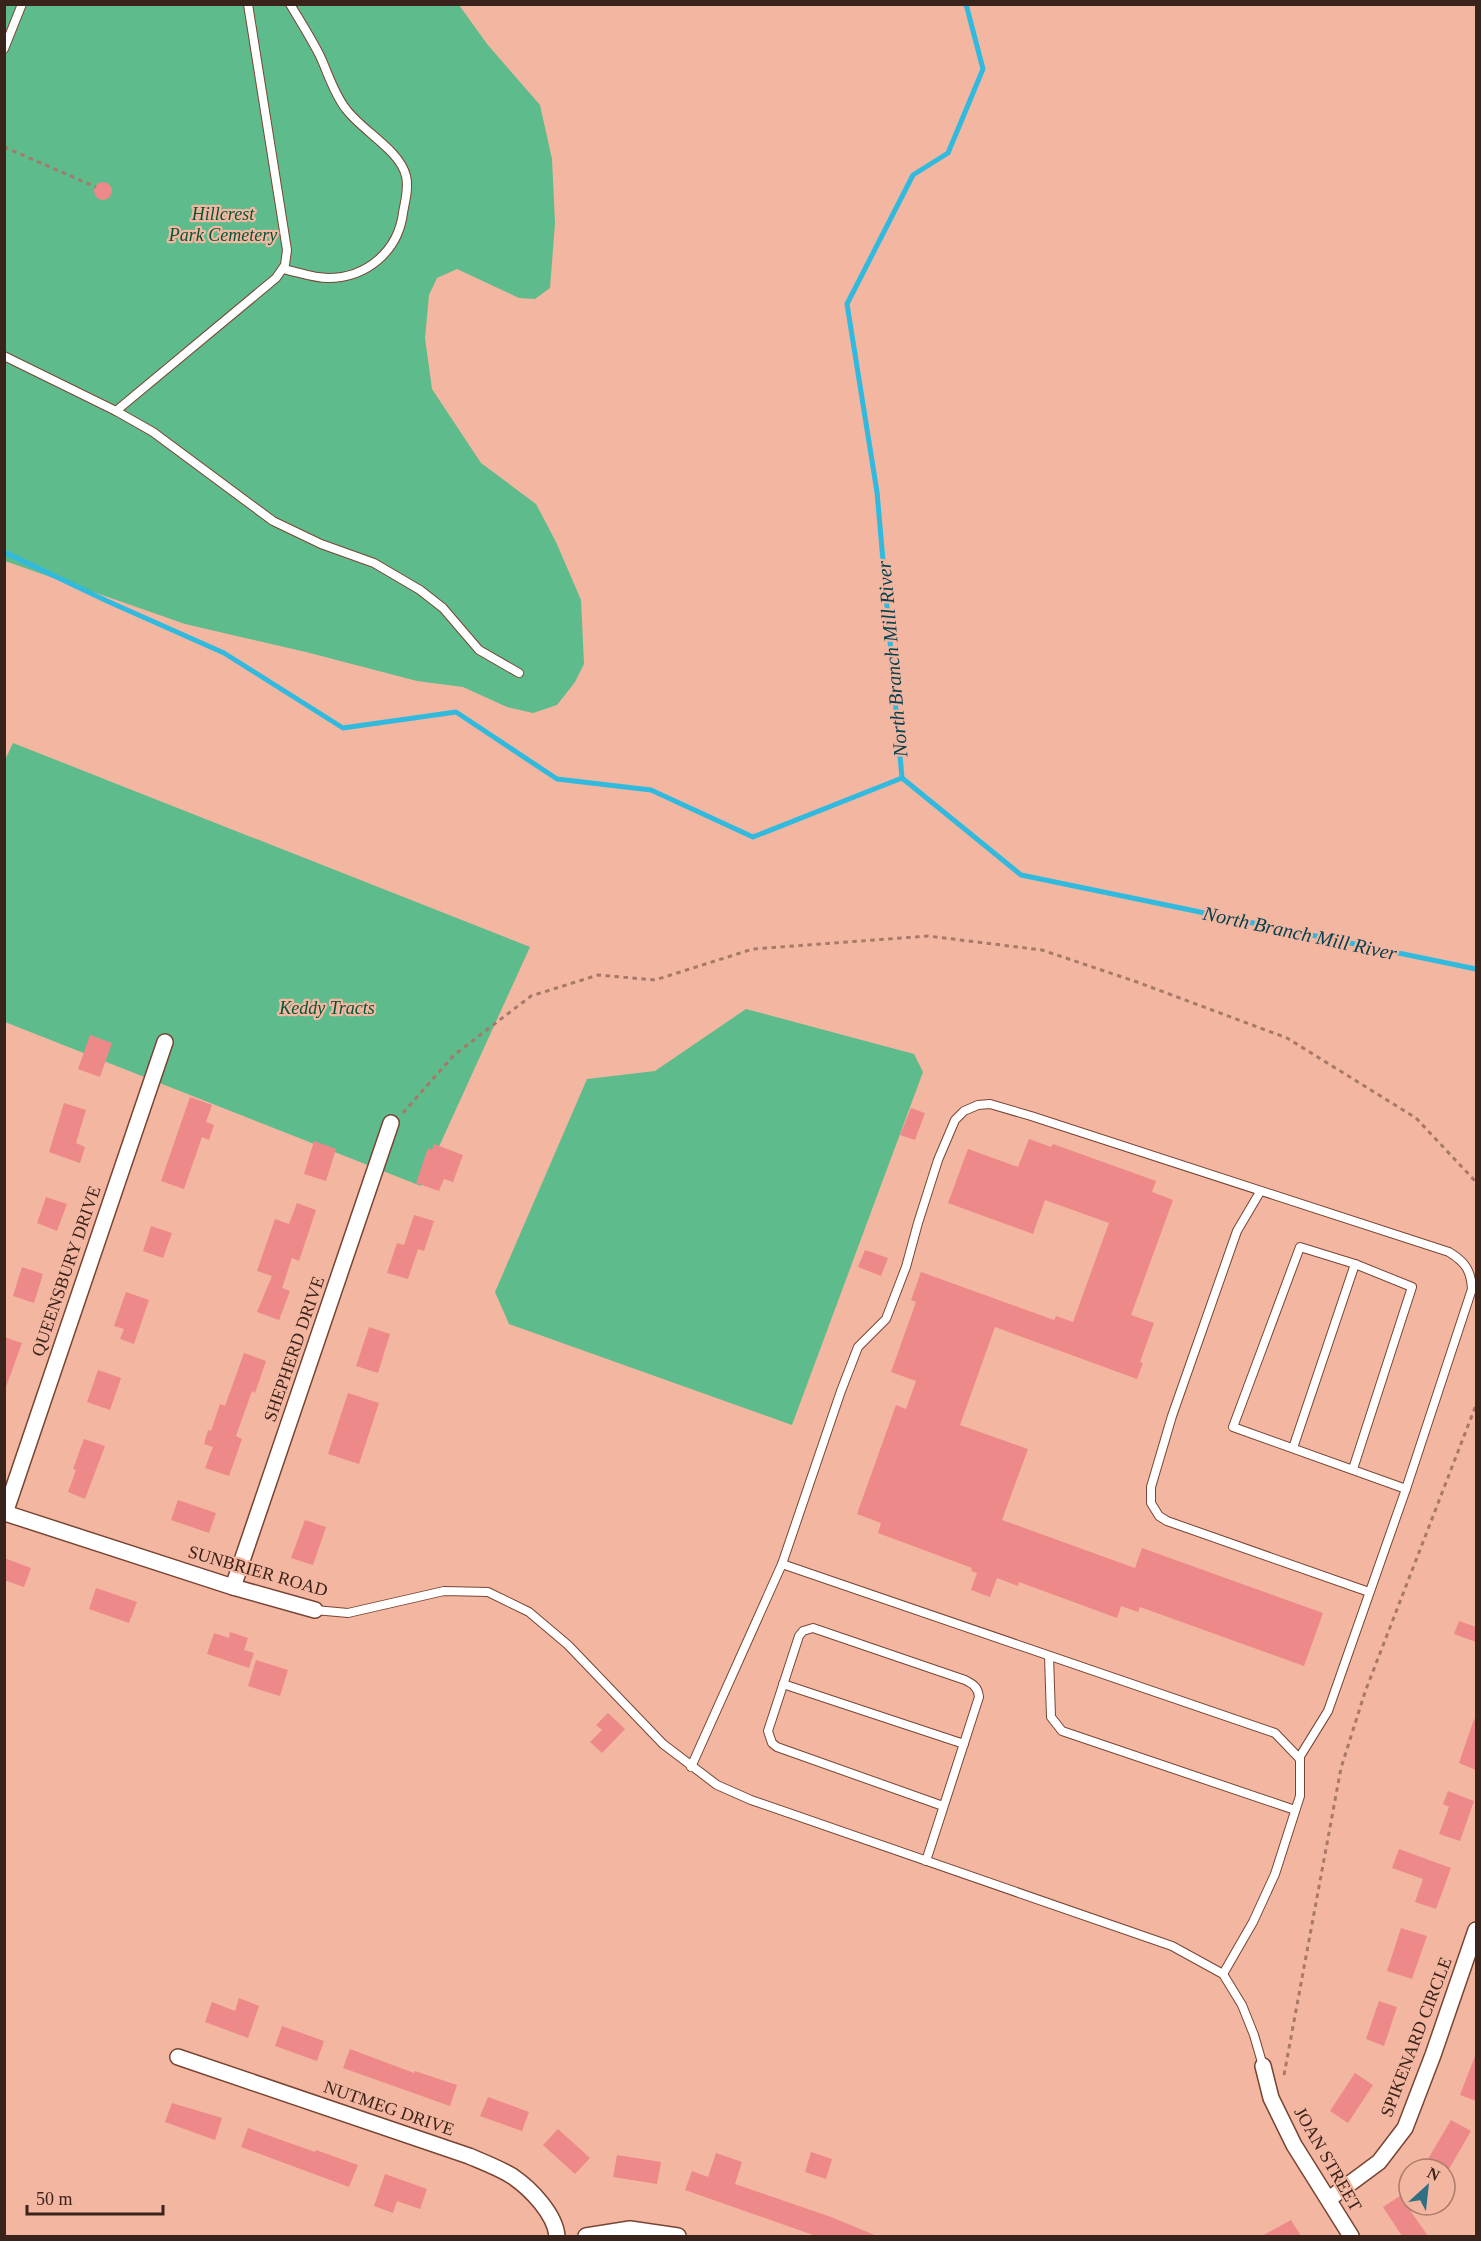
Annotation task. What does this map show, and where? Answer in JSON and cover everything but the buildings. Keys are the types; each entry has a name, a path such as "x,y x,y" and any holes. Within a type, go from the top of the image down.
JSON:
{"street":[{"name":"QUEENSBURY DRIVE","path":"4,1513 165,1042"},
{"name":"SHEPHERD DRIVE","path":"233,1587 391,1123"},
{"name":"SUNBRIER ROAD","path":"4,1513 233,1587 315,1610"},
{"name":"SPIKENARD CIRCLE","path":"1329,2199 1379,2162 1405,2128 1476,1930"},
{"name":"NUTMEG DRIVE","path":"178,2058 469,2156 512,2176 537,2199 556,2226 557,2236"},
{"name":"JOAN STREET","path":"1263,2066 1271,2098 1294,2145 1351,2236"},
{"path":"586,2236 630,2229 678,2236"}],"lane":[{"path":"4,50 22,4"},
{"path":"116,411 276,278 286,261 287,250 248,4"},
{"path":"283,269 328,278 345,276 378,262 397,237 408,186 401,165 345,109 320,56 290,4"},
{"path":"4,356 116,411 153,432 273,521 321,544 374,563 420,590 443,608 479,650 519,673"},
{"path":"691,1767 782,1564 840,1391 858,1347 886,1319 906,1267 938,1161 955,1120 964,1111 978,1105 990,1104 1449,1252 1461,1260 1469,1270 1472,1289 1406,1490 1328,1711 1299,1758 1300,1796 1275,1874 1253,1922 1222,1974 1242,2005 1263,2066"},
{"path":"1260,1192 1237,1231 1194,1352 1151,1487 1151,1503 1159,1516 1167,1521 1369,1592"},
{"path":"1353,1469 1412,1287 1355,1264 1300,1247 1233,1427 1406,1490"},
{"path":"1293,1449 1355,1264"},
{"path":"782,1564 1275,1733 1299,1758"},
{"name":"SUNBRIER ROAD","path":"315,1610 348,1613 444,1591 488,1592 529,1612 568,1645 663,1744 717,1785 751,1800 1173,1946 1222,1974"},
{"path":"926,1861 979,1697 978,1691 973,1684 813,1628 803,1631 799,1636 768,1731 772,1743 777,1747 943,1806"},
{"path":"1049,1656 1051,1717 1062,1731 1295,1810"},
{"path":"783,1684 964,1744"}],"path":[{"path":"4,147 96,187"},
{"path":"391,1123 410,1107 454,1055 531,996 598,975 655,980 753,949 928,936 1042,950 1137,982 1287,1038 1416,1118 1476,1182"},
{"path":"1283,2077 1341,1768 1369,1682 1476,1405"}],"green space":[{"name":"Hillcrest Park Cemetery","path":"5,5 459,5 487,44 540,105 552,159 555,223 550,288 535,299 519,298 457,269 437,278 429,295 425,338 432,389 481,463 536,504 556,542 581,600 584,664 575,682 557,705 533,713 507,707 463,687 417,681 185,624 5,561"},
{"name":"Keddy Tracts","path":"13,743 530,947 421,1186 5,1022 4,762"},
{"path":"746,1009 914,1054 923,1072 792,1425 509,1324 495,1292 587,1079 655,1071"}],"waterway":[{"name":"North Branch Mill River","path":"966,4 983,69 948,153 913,175 847,304 877,492 902,778 1021,875 1476,969"},
{"path":"4,552 224,653 343,728 456,712 557,779 651,790 753,837 902,778"}]}
